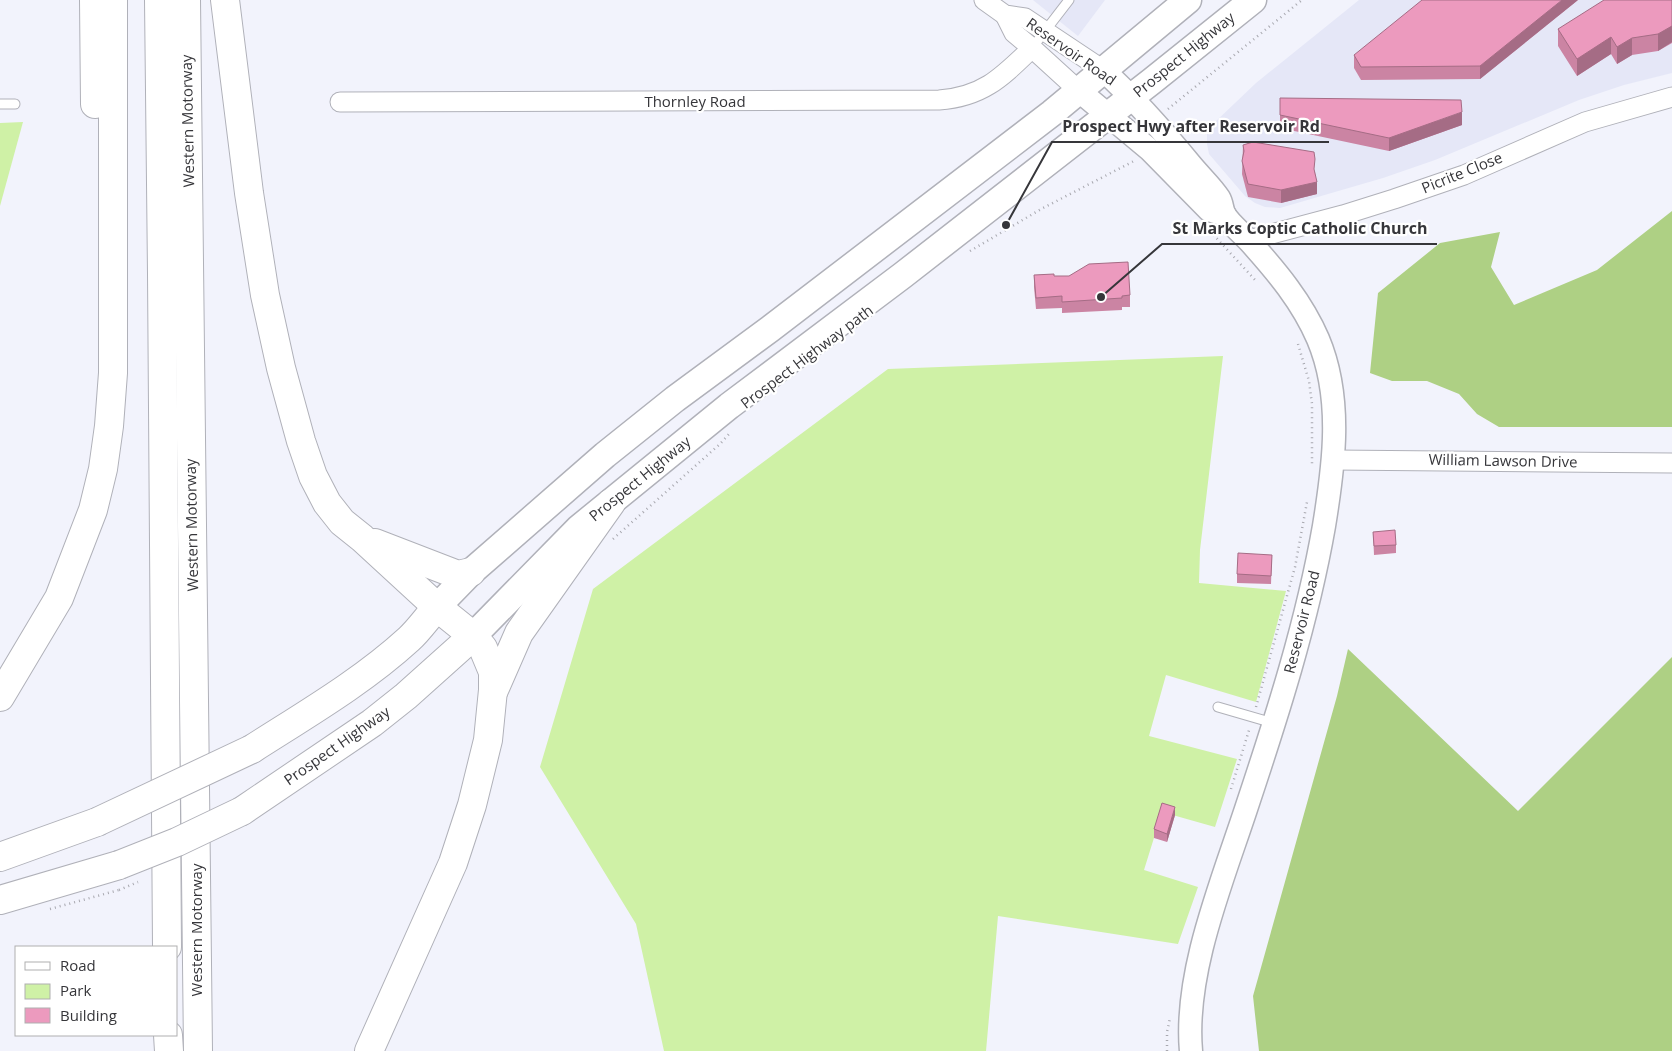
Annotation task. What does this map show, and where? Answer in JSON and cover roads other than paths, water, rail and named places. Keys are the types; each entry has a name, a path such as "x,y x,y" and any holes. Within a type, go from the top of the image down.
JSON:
{"main road":[{"path":"94,0 98,333 113,373"},
{"path":"0,697 59,598 93,510 103,470 113,373 113,0"},
{"name":"Western Motorway","path":"159,0 167,946"},
{"name":"Western Motorway","path":"186,0 198,1051"},
{"path":"225,0 249,193 265,295 281,368 301,441 313,476 327,503 342,522 362,538 437,608 473,636 483,648 493,672 488,740 472,805 453,863 369,1051"},
{"path":"0,857 97,822 252,749 368,672 409,638 471,572 605,455 675,399 786,317 1052,114 1078,90 1188,0"},
{"name":"Prospect Highway","path":"0,900 119,865 177,842 242,811 372,723 406,696 473,636 579,528 729,406 903,275 1108,116 1253,0"},
{"path":"493,690 519,633 610,503"},
{"path":"362,538 458,575 471,572"},
{"path":"168,1036 169,1051"}],"street":[{"name":"Reservoir Road","path":"984,0 1005,15 1025,18 1103,70 1132,96 1220,199 1216,222"},
{"name":"Reservoir Road","path":"1005,15 1014,33 1108,116 1150,150 1209,210 1216,222 1249,240 1288,285 1307,315 1320,342 1333,397 1334,460 1322,538 1309,602 1276,723 1219,889 1206,935 1192,1004 1191,1051"},
{"name":"Thornley Road","path":"340,102 955,99 971,95 988,86 1002,76 1032,48"},
{"name":"Picrite Close","path":"1249,240 1394,200 1464,175 1585,122 1672,97"},
{"name":"William Lawson Drive","path":"1334,460 1672,463"}],"lane":[{"path":"1032,48 1069,0"},
{"path":"0,104 15,104"},
{"path":"1218,707 1276,723"}],"place":[{"name":"Prospect Hwy after Reservoir Rd","path":"1006,225"},
{"name":"St Marks Coptic Catholic Church","path":"1101,297"}]}
